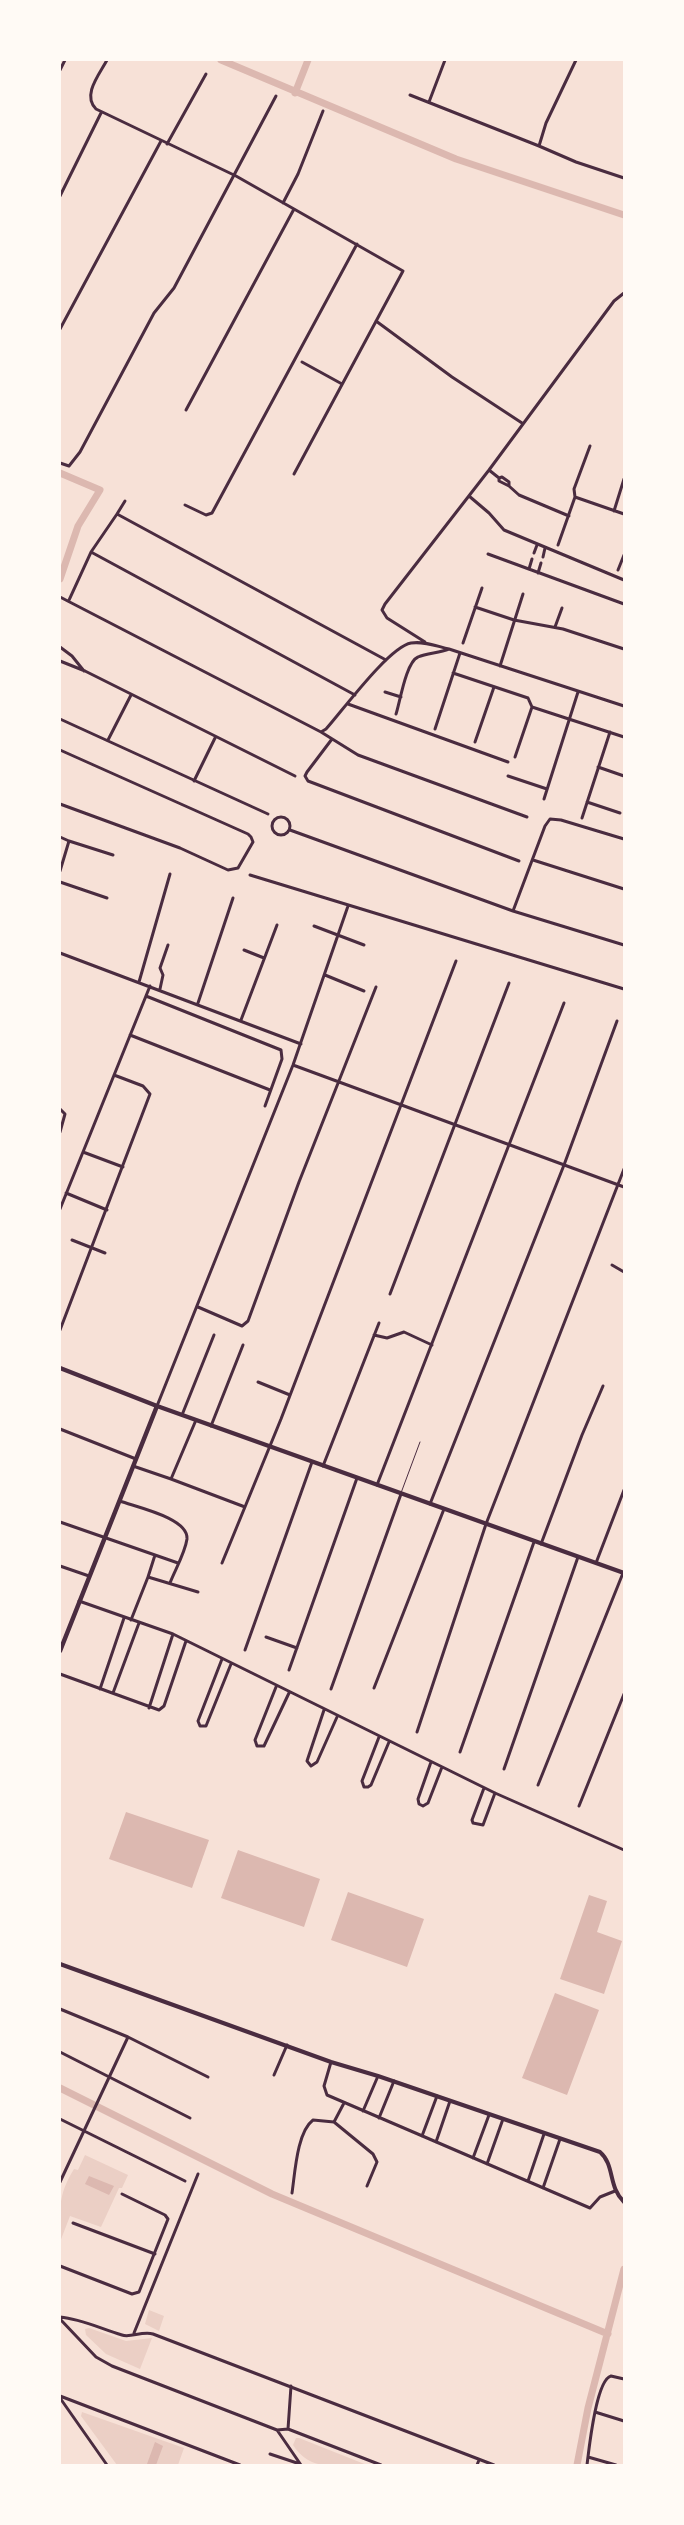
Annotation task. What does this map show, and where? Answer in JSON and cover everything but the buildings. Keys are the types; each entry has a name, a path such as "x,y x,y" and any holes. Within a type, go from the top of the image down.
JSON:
{"main road":[{"path":"60,1368 211,1426 623,1572"},
{"path":"60,1651 61,1644 157,1406"}],"street":[{"path":"60,70 65,60"},
{"path":"106,60 90,96 93,106 101,113 236,176 403,271 294,474"},
{"path":"429,102 445,60"},
{"path":"540,146 546,124 576,60"},
{"path":"167,144 206,74"},
{"path":"410,95 576,162 624,178"},
{"path":"60,464 69,466 80,452 154,313 174,288 236,176 276,96"},
{"path":"283,203 298,174 323,111"},
{"path":"60,196 101,113"},
{"path":"60,329 161,141"},
{"path":"186,410 294,209"},
{"path":"185,505 206,515 212,513 357,244"},
{"path":"624,292 614,301 489,470 390,597 382,610 387,618 424,642 624,706"},
{"path":"376,321 452,377 522,423"},
{"path":"302,362 342,384"},
{"path":"558,545 575,497 574,489 590,446"},
{"path":"489,470 499,478 499,481 520,495 569,516"},
{"path":"614,511 624,480"},
{"path":"469,496 489,513 504,530 624,580"},
{"path":"575,497 624,514"},
{"path":"69,600 91,552 125,500"},
{"path":"117,514 386,660"},
{"path":"534,553 537,544"},
{"path":"543,556 545,548"},
{"path":"91,552 355,695"},
{"path":"488,554 624,604"},
{"path":"618,570 624,555"},
{"path":"529,570 532,559"},
{"path":"538,573 541,563"},
{"path":"463,643 482,588"},
{"path":"500,666 523,594"},
{"path":"60,597 321,732 358,755 527,817"},
{"path":"475,607 514,620 555,628 624,649"},
{"path":"555,628 562,608"},
{"path":"321,732 326,729 386,660 400,647 410,643 424,642"},
{"path":"60,647 72,656 85,671"},
{"path":"396,714 413,660 449,649"},
{"path":"435,729 460,653"},
{"path":"60,661 85,671 215,738 295,776"},
{"path":"453,673 528,698 532,707 515,757"},
{"path":"475,742 494,687"},
{"path":"385,692 401,697"},
{"path":"544,799 571,719 578,692"},
{"path":"108,740 131,695"},
{"path":"348,704 508,762"},
{"path":"532,707 624,737"},
{"path":"60,718 268,814"},
{"path":"582,818 610,732"},
{"path":"194,781 215,738"},
{"path":"332,739 307,772 305,776 308,782 520,861"},
{"path":"60,750 248,834 251,836 252,842 238,868 228,870 180,848 60,804"},
{"path":"598,767 624,776"},
{"path":"508,776 547,789"},
{"path":"587,802 620,813"},
{"path":"278,817 285,817 290,824 290,830 283,835 277,834 272,827 274,821 278,817"},
{"path":"513,911 547,822 555,818 624,839"},
{"path":"290,830 513,911 624,945"},
{"path":"60,837 113,855"},
{"path":"60,870 70,841"},
{"path":"533,860 624,888"},
{"path":"139,982 170,874"},
{"path":"250,875 624,989"},
{"path":"60,882 107,898"},
{"path":"198,1003 233,898"},
{"path":"157,1406 198,1307 301,1044 348,906"},
{"path":"241,1020 277,925"},
{"path":"314,926 364,945"},
{"path":"160,989 163,975 160,968 168,945"},
{"path":"244,950 264,958"},
{"path":"60,953 198,1003 301,1044"},
{"path":"222,1563 270,1447 456,961"},
{"path":"325,975 364,991"},
{"path":"390,1294 456,1126 509,983"},
{"path":"60,1209 150,986"},
{"path":"198,1307 242,1326 248,1321 376,987"},
{"path":"146,996 281,1050 282,1059 264,1106"},
{"path":"377,1485 564,1003"},
{"path":"430,1504 564,1166 617,1021"},
{"path":"130,1035 270,1090"},
{"path":"293,1064 624,1187"},
{"path":"60,1330 150,1094 143,1086 114,1075"},
{"path":"60,1109 65,1114 60,1132"},
{"path":"83,1152 123,1167"},
{"path":"417,1732 486,1524 624,1168"},
{"path":"66,1193 107,1210"},
{"path":"72,1240 105,1253"},
{"path":"612,1266 624,1272"},
{"path":"323,1466 379,1323"},
{"path":"374,1335 388,1338 404,1332 432,1346"},
{"path":"182,1415 214,1335"},
{"path":"211,1426 243,1345"},
{"path":"258,1382 290,1394"},
{"path":"540,1544 581,1436 603,1386"},
{"path":"171,1479 196,1420"},
{"path":"60,1428 136,1459"},
{"path":"245,1650 312,1462"},
{"path":"133,1466 245,1507"},
{"path":"289,1670 356,1478"},
{"path":"596,1563 624,1490"},
{"path":"331,1690 401,1494"},
{"path":"119,1501 182,1525 187,1539 170,1583"},
{"path":"374,1688 444,1509"},
{"path":"60,1522 178,1563"},
{"path":"460,1752 534,1542"},
{"path":"131,1620 155,1555"},
{"path":"504,1769 578,1557"},
{"path":"60,1566 89,1576"},
{"path":"538,1785 623,1572"},
{"path":"148,1577 198,1592"},
{"path":"79,1601 173,1634 276,1687 484,1788 624,1850"},
{"path":"100,1688 124,1618"},
{"path":"112,1693 138,1623"},
{"path":"150,1708 173,1634"},
{"path":"266,1637 297,1648"},
{"path":"60,1674 159,1710 164,1706 186,1641"},
{"path":"222,1659 200,1716 198,1725 203,1728 208,1721 231,1664"},
{"path":"276,1687 255,1740 257,1746 264,1746 289,1693"},
{"path":"579,1806 624,1694"},
{"path":"324,1710 307,1761 311,1766 317,1762 337,1717"},
{"path":"379,1737 362,1781 364,1787 368,1787 371,1784 389,1742"},
{"path":"431,1762 418,1799 419,1804 423,1806 428,1804 442,1767"},
{"path":"484,1788 472,1820 473,1823 483,1825 495,1793"},
{"path":"60,1964 331,2062 394,2081 600,2152 606,2158 609,2176 615,2191 624,2202"},
{"path":"60,2009 128,2037 208,2077"},
{"path":"60,2182 66,2165 128,2037"},
{"path":"274,2075 286,2045"},
{"path":"60,2052 190,2118"},
{"path":"331,2062 324,2091 327,2096 590,2208 600,2197 615,2191"},
{"path":"364,2111 378,2076"},
{"path":"379,2118 394,2081"},
{"path":"422,2136 437,2096"},
{"path":"436,2142 450,2101"},
{"path":"334,2122 344,2103"},
{"path":"473,2158 489,2114"},
{"path":"60,2118 185,2181"},
{"path":"487,2164 503,2119"},
{"path":"292,2193 306,2126 313,2120 334,2122 373,2154 377,2162 367,2186"},
{"path":"528,2181 544,2134"},
{"path":"543,2188 560,2139"},
{"path":"60,2162 66,2165"},
{"path":"134,2333 198,2174"},
{"path":"60,2266 137,2294 168,2221 167,2217 122,2194"},
{"path":"72,2223 154,2254"},
{"path":"60,2318 73,2318 127,2336 134,2333 153,2334 494,2465"},
{"path":"60,2318 96,2357 112,2366 277,2430 288,2429 381,2465"},
{"path":"587,2465 596,2412 605,2378 611,2376 624,2379"},
{"path":"288,2429 291,2386"},
{"path":"60,2397 240,2465"},
{"path":"60,2397 107,2465"},
{"path":"596,2412 624,2421"},
{"path":"277,2430 301,2465"},
{"path":"270,2454 301,2465"},
{"path":"588,2457 616,2465"},
{"path":"477,2465 480,2460"}],"lane":[{"path":"401,1494 420,1442"}],"shaded area":[{"path":"126,1812 209,1840 192,1888 109,1859"},
{"path":"238,1850 320,1879 304,1927 221,1898"},
{"path":"348,1892 424,1919 407,1967 331,1940"},
{"path":"589,1895 607,1901 597,1932 622,1941 604,1994 560,1979"},
{"path":"555,1993 599,2010 567,2095 522,2078"},
{"path":"85,2155 128,2175 122,2188 119,2188 101,2227 70,2216 60,2242 62,2196 74,2169 78,2170"},
{"path":"89,2176 114,2186 109,2195 85,2184"},
{"path":"149,2310 164,2316 159,2331 145,2324"},
{"path":"89,2328 126,2341 152,2338 140,2369 106,2354 86,2335 85,2329"},
{"path":"82,2412 184,2448 178,2465 117,2465 81,2416"},
{"path":"296,2438 367,2465 326,2466 317,2464 300,2454 293,2445"},
{"path":"155,2442 163,2446 156,2465 147,2464"}],"waterway":[{"path":"221,60 456,159 624,215"},
{"path":"295,93 308,60"},
{"path":"60,473 100,490 78,526 60,579"},
{"path":"60,2088 272,2194 608,2334"},
{"path":"577,2465 588,2408 624,2269"}]}
